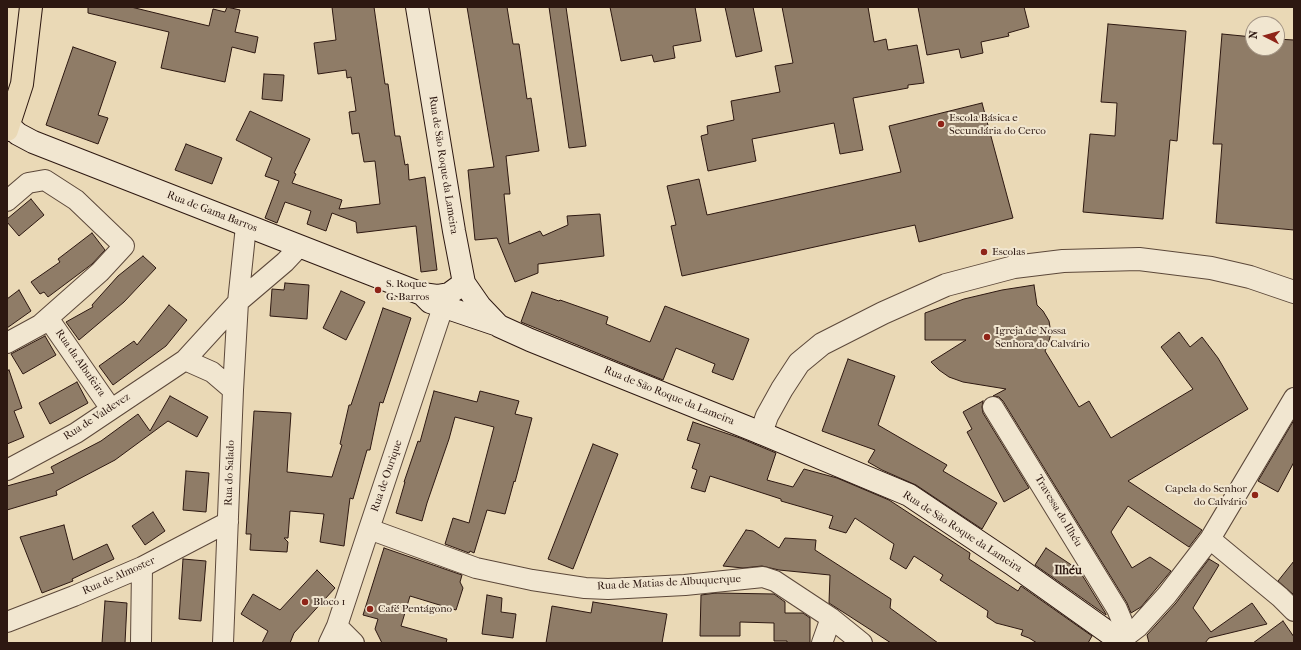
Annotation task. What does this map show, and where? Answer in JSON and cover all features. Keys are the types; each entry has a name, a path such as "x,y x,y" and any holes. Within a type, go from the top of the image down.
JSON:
{"main road":[{"path":"8,126 22,84 31,7"},
{"name":"Rua de São Roque da Lameira","path":"417,7 464,283 480,306 499,326 530,340 761,433 909,496 1012,564 1122,642"},
{"name":"Rua de Gama Barros","path":"8,126 18,134 33,142 422,294 437,296 449,294 464,283"},
{"path":"761,433 767,416 799,363 822,344 883,313 946,285 961,281 1014,267 1062,261 1139,259 1211,268 1250,278 1294,292"},
{"name":"Rua de Gama Barros","path":"422,294 430,302 499,326"}],"street":[{"path":"7,201 28,183 45,180 76,200 124,246 100,272 40,325 7,343"},
{"name":"Rua do Salado","path":"223,643 233,390 238,302 246,226"},
{"path":"238,302 300,246"},
{"name":"Rua de Valdevez","path":"7,470 76,433 185,360 238,302"},
{"name":"Rua de Ourique","path":"333,635 443,307"},
{"name":"Rua da Albufeira","path":"48,318 111,409"},
{"path":"185,360 212,372 233,390"},
{"path":"1122,642 1138,628 1167,595 1210,539 1294,398"},
{"name":"Travessa do Ilhéu","path":"993,407 1117,609 1122,626 1122,642"},
{"name":"Rua de Almoster","path":"7,622 74,596 142,567 228,522"},
{"name":"Rua de Matias de Albuquerque","path":"369,529 476,568 532,580 585,588 608,589 685,585 763,577 775,581 831,618 862,643"},
{"path":"1210,539 1280,597 1294,611"},
{"path":"141,643 142,567"},
{"path":"822,643 831,618"},
{"path":"333,635 354,643"}],"building":[{"path":"88,7 131,7 209,26 213,9 225,12 227,7 240,10 235,32 258,37 255,53 232,47 225,82 161,68 169,32 88,13"},
{"path":"332,7 374,7 385,84 388,84 395,136 400,136 405,165 408,164 409,180 425,177 437,270 421,272 416,226 357,233 356,222 332,213 326,231 307,224 311,211 285,202 277,223 265,218 279,181 265,176 272,158 236,140 250,111 310,139 294,173 296,174 292,183 342,200 339,209 380,204 375,161 364,162 359,133 352,134 349,112 356,111 351,77 347,78 346,70 318,74 314,43 336,40"},
{"path":"467,7 507,7 513,44 519,44 527,99 531,98 539,151 506,156 510,194 504,194 509,244 540,231 543,236 568,225 567,216 600,214 604,256 538,264 538,273 515,282 497,238 475,240 468,170 494,167"},
{"path":"549,7 566,7 586,146 569,148"},
{"path":"610,7 695,7 701,41 673,46 675,58 654,62 652,55 621,61"},
{"path":"725,7 753,7 762,51 736,57"},
{"path":"782,7 868,7 874,42 886,39 888,50 917,45 924,83 908,85 908,88 853,98 863,150 840,154 834,123 752,139 756,161 708,171 701,136 708,134 707,126 734,120 731,101 780,92 775,66 793,63"},
{"path":"918,7 1024,7 1029,27 1008,33 1009,36 981,42 983,53 961,58 959,49 927,55"},
{"path":"1108,24 1186,31 1177,141 1170,140 1163,219 1083,212 1090,134 1115,136 1117,103 1101,102"},
{"path":"1222,34 1245,36 1245,56 1285,56 1285,39 1294,40 1294,230 1216,223 1222,144 1213,144"},
{"path":"73,47 116,62 98,115 108,118 98,144 46,125"},
{"path":"264,74 284,75 282,101 262,99"},
{"path":"982,103 1013,218 919,242 915,225 682,276 671,226 676,225 667,186 699,179 707,215 901,172 889,126"},
{"path":"186,144 222,158 212,184 175,170"},
{"path":"31,199 44,215 19,236 7,222 7,219"},
{"path":"92,233 105,250 92,264 48,297 44,292 40,294 31,282 60,262 58,259"},
{"path":"143,256 156,268 124,302 79,340 66,322 93,307 92,305 118,276"},
{"path":"285,283 309,285 307,319 270,316 272,289 284,290"},
{"path":"1034,285 1037,305 1049,321 1051,333 1045,351 1079,407 1089,401 1111,438 1193,389 1161,347 1179,332 1190,347 1202,337 1218,358 1248,409 1128,481 1202,530 1189,547 1128,506 1111,532 1132,568 1150,557 1171,571 1141,607 1131,613 1127,603 1003,401 999,397 993,396 1006,389 963,382 949,377 931,362 966,340 925,340 925,313 964,299 1002,290"},
{"path":"19,290 31,311 7,328 7,299"},
{"path":"341,291 365,302 346,340 323,328"},
{"path":"532,292 608,317 606,324 650,342 665,306 749,339 733,380 712,372 715,364 676,348 663,380 521,322"},
{"path":"169,305 187,320 166,346 113,385 99,366 134,341 137,345"},
{"path":"383,308 411,318 383,403 380,402 370,450 367,450 353,499 350,498 344,546 320,542 324,514 290,511 288,538 284,538 288,542 287,552 250,550 251,534 246,534 254,411 291,413 287,472 332,477 342,445 340,444 349,405 351,405"},
{"path":"45,336 56,355 23,374 11,354"},
{"path":"848,359 895,376 878,425 947,465 943,471 997,503 982,529 916,485 868,462 875,450 822,431"},
{"path":"9,370 22,408 14,411 24,437 7,444 7,371"},
{"path":"77,382 88,403 50,424 39,403"},
{"path":"434,391 477,402 480,391 519,401 515,414 532,418 505,514 487,510 474,553 470,551 469,553 445,544 453,518 469,523 494,427 455,417 422,521 396,513 404,482 418,441 420,442"},
{"path":"170,396 208,417 197,437 168,421 115,460 56,491 57,495 7,510 7,486 54,473 51,467 101,441 138,414 150,431"},
{"path":"983,401 983,413 1029,488 1004,502 967,432 972,429 963,412"},
{"path":"1294,420 1294,462 1278,492 1258,481"},
{"path":"693,422 740,438 776,453 767,480 793,487 804,469 837,478 889,500 970,553 969,559 1018,591 1021,586 1092,636 1088,643 1037,643 1021,635 1023,630 996,623 987,617 988,611 940,580 943,575 914,556 906,569 890,559 894,544 855,518 846,533 829,528 833,516 781,501 781,499 710,476 705,492 691,488 697,470 692,468 700,444 687,440"},
{"path":"593,444 618,454 573,569 548,559"},
{"path":"186,471 209,473 206,512 183,510"},
{"path":"153,512 165,531 145,545 132,526"},
{"path":"64,525 73,560 107,544 114,559 72,579 73,581 42,593 20,537"},
{"path":"746,530 753,531 779,548 785,538 816,540 815,550 891,599 890,608 938,643 891,643 829,603 830,575 779,570 762,566 743,568 723,566"},
{"path":"384,548 462,575 460,582 463,588 456,610 410,596 401,626 447,639 446,643 382,643 375,629 378,619 363,615"},
{"path":"1046,548 1079,570 1106,615 1035,565"},
{"path":"183,559 206,561 201,621 179,619"},
{"path":"1209,559 1219,565 1193,608 1211,632 1252,603 1267,624 1209,638 1205,643 1149,643 1147,635 1176,603"},
{"path":"1294,561 1294,595 1278,581"},
{"name":"Bloco 1","path":"317,570 335,588 294,633 290,643 262,643 268,631 241,614 253,594 280,610"},
{"path":"716,593 774,594 785,602 785,613 803,613 810,618 810,643 787,643 787,641 774,641 774,623 740,622 740,636 700,636 701,595"},
{"path":"487,595 502,598 501,612 516,614 513,638 482,634"},
{"path":"105,601 127,603 125,643 102,643"},
{"path":"593,602 667,614 662,643 546,643 552,606 591,613"},
{"path":"1283,621 1294,637 1294,643 1253,643"}],"place":[{"name":"Escola Básica e Secundária do Cerco","path":"941,124"},
{"name":"Escolas","path":"984,252"},
{"name":"S. Roque G. Barros","path":"378,290"},
{"name":"Igreja de Nossa Senhora do Calvário","path":"987,337"},
{"name":"Capela do Senhor do Calvário","path":"1255,495"},
{"name":"Bloco 1","path":"305,602"},
{"name":"Café Pentágono","path":"370,609"}],"district":[{"name":"Ilhéu","path":"1068,571"}]}
